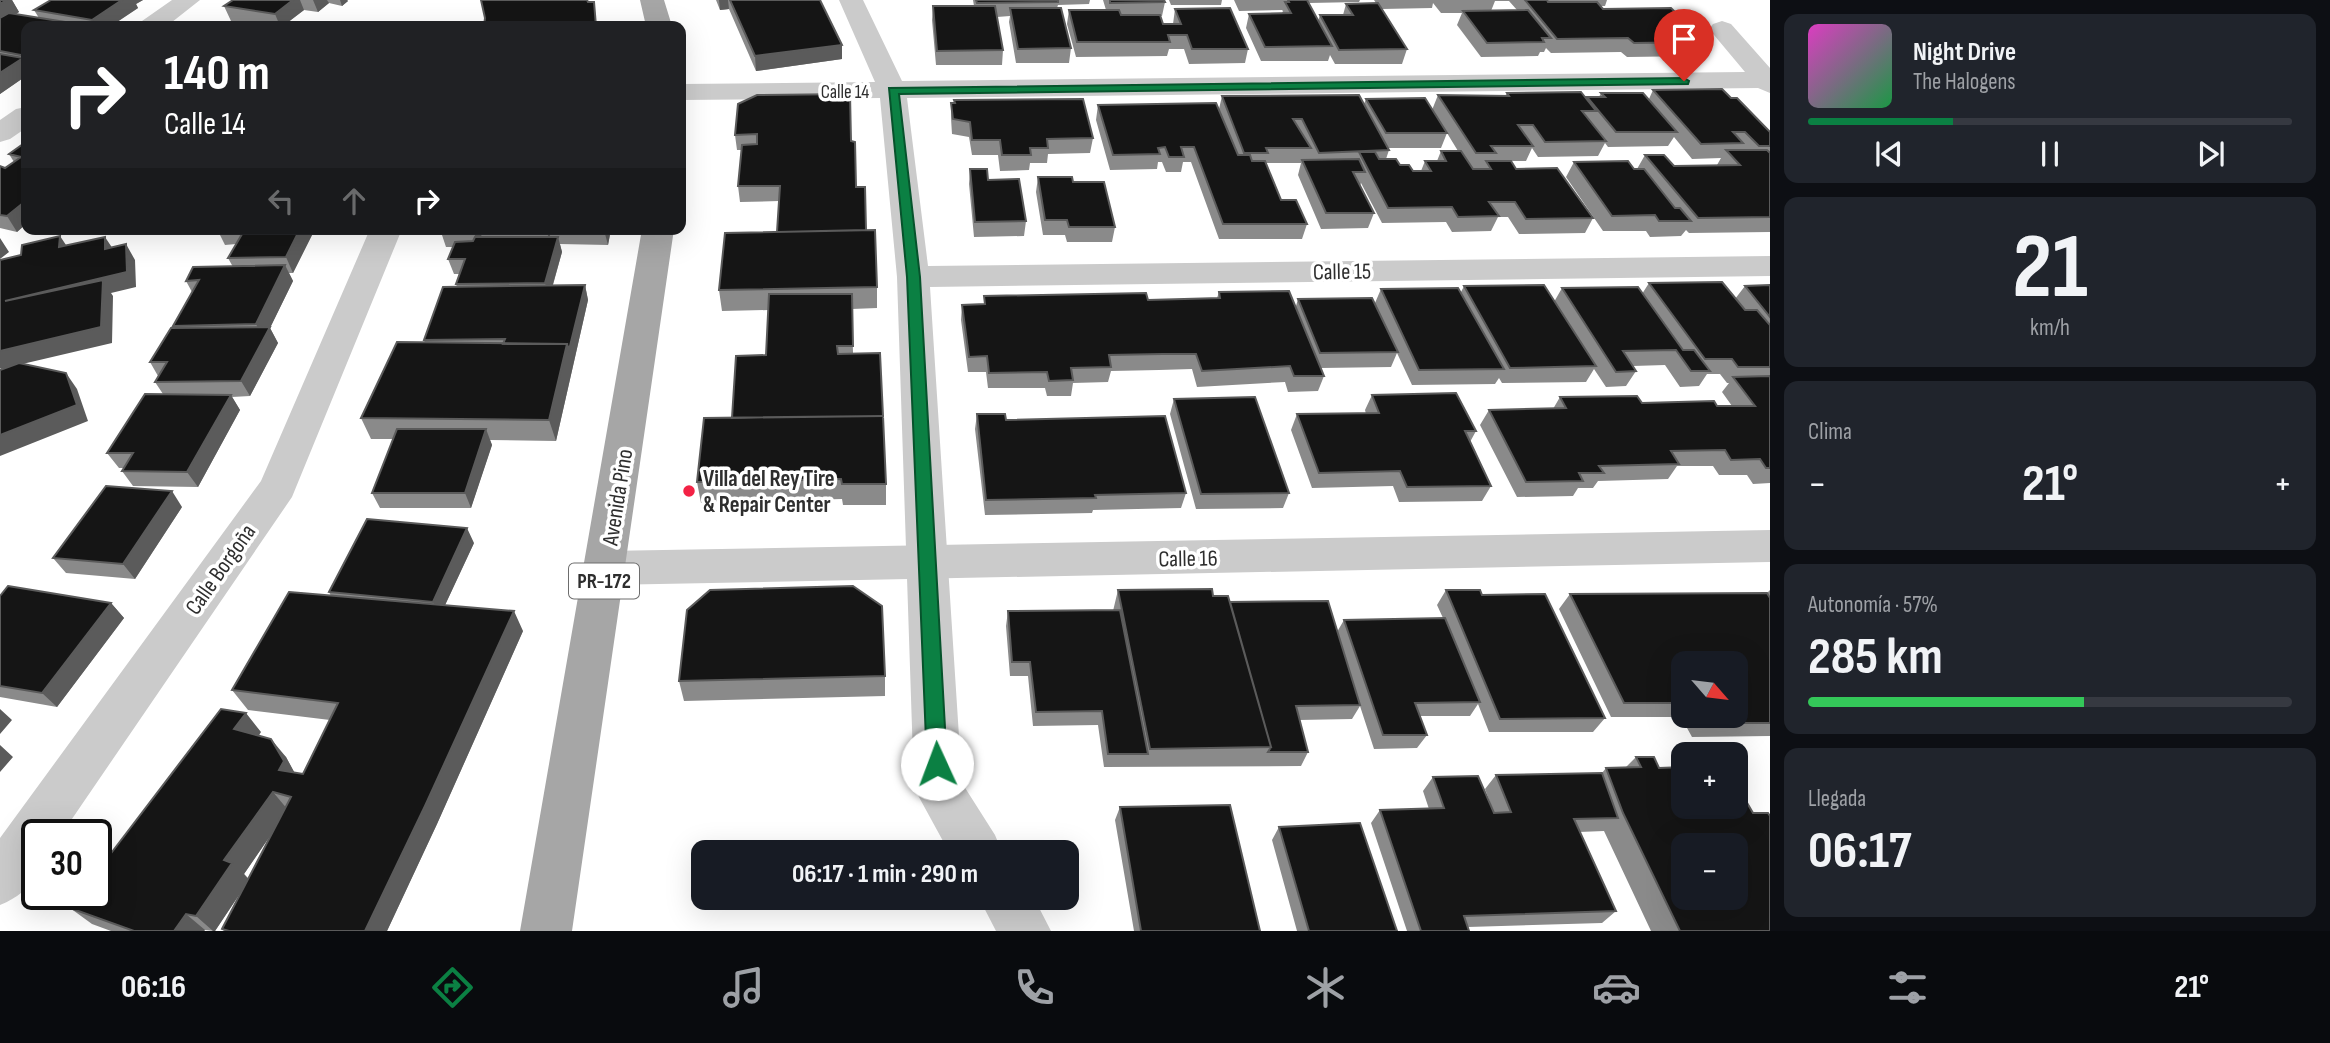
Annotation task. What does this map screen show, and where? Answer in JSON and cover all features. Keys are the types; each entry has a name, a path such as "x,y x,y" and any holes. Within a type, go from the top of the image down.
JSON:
{"main road":[{"path":"652,0 658,21"},
{"name":"Avenida Pino","path":"546,931 657,235"}],"street":[{"path":"158,21 188,0"},
{"path":"851,0 893,91 913,277 938,789 970,840"},
{"path":"1723,29 1768,83"},
{"name":"Calle 14","path":"686,92 1768,83"},
{"path":"0,133 21,118"},
{"name":"Calle Borgoña","path":"0,880 278,487 383,235"},
{"name":"Calle 15","path":"913,277 1770,266"},
{"name":"Calle 16","path":"606,568 1770,547"},
{"path":"1012,910 1025,931"}],"building":[{"path":"51,0 122,0 92,20 34,10"},
{"path":"233,0 293,0 275,14 224,6"},
{"path":"481,0 587,0 594,2 596,21 485,21"},
{"path":"730,0 820,0 842,45 755,56"},
{"path":"976,0 1058,0 1058,2 977,3"},
{"path":"1110,0 1164,0 1165,2 1110,3"},
{"path":"1288,0 1307,0 1332,46 1265,47 1249,14 1291,13 1285,2 1289,2"},
{"path":"1525,0 1597,2 1603,9 1671,8 1705,42 1634,43 1628,38 1557,39"},
{"path":"1378,3 1407,49 1339,50 1320,15 1353,15 1346,4"},
{"path":"933,6 995,6 1003,50 937,51"},
{"path":"1010,8 1061,8 1071,48 1018,49"},
{"path":"1230,8 1248,49 1192,49 1187,35 1168,35 1170,42 1077,42 1069,10 1119,10 1121,15 1160,15 1163,24 1181,24 1175,9"},
{"path":"1528,10 1551,38 1542,38 1544,42 1487,43 1463,11"},
{"path":"9,13 59,21 21,21 21,55 0,51 0,18"},
{"path":"0,54 21,58 21,59 0,73"},
{"path":"1722,89 1731,98 1737,98 1770,132 1770,146 1759,146 1745,132 1733,132 1743,143 1701,144 1653,90"},
{"path":"1581,92 1596,111 1582,111 1606,141 1545,142 1533,125 1518,125 1533,146 1491,146 1496,153 1476,153 1438,95 1509,96 1507,93"},
{"path":"1601,93 1643,93 1677,132 1616,132 1587,97 1605,97"},
{"path":"850,94 856,187 865,187 866,230 777,232 780,186 738,186 742,145 757,144 757,134 735,135 738,104 757,95"},
{"path":"1359,95 1389,150 1319,153 1302,119 1293,119 1311,148 1266,148 1268,153 1244,153 1222,96"},
{"path":"1425,98 1447,133 1386,133 1366,99"},
{"path":"1083,99 1093,138 1047,139 1048,148 1030,148 1031,155 1002,155 1000,140 972,140 970,122 953,119 951,103 955,103 954,100"},
{"path":"1216,103 1238,155 1250,155 1252,161 1265,161 1281,200 1296,200 1307,224 1223,224 1194,147 1181,147 1184,157 1169,157 1165,147 1158,148 1160,154 1113,155 1098,105"},
{"path":"21,146 21,157 9,154"},
{"path":"1726,150 1767,150 1770,153 1770,217 1698,218 1645,155 1664,155 1674,166 1740,165"},
{"path":"1441,151 1461,151 1473,169 1491,169 1486,161 1511,161 1516,169 1557,168 1593,218 1526,219 1515,202 1489,202 1499,216 1458,217 1452,207 1388,208 1359,152 1375,152 1379,159 1396,159 1400,165 1409,165 1413,171 1431,171 1425,161 1446,161"},
{"path":"21,157 21,205 7,216 0,215 0,166 5,168"},
{"path":"1359,159 1365,172 1353,172 1374,213 1326,213 1302,160"},
{"path":"1628,161 1634,169 1644,169 1675,208 1680,208 1691,221 1659,221 1655,215 1612,216 1574,162"},
{"path":"970,169 987,169 988,180 1019,179 1026,221 975,222"},
{"path":"1038,177 1072,177 1073,182 1104,182 1115,227 1069,227 1067,220 1045,220"},
{"path":"875,230 877,287 719,290 725,233"},
{"path":"241,235 297,235 286,257 228,258"},
{"path":"60,236 59,247 105,237 105,249 126,244 127,272 5,301 103,280 101,327 0,351 0,260 21,255 22,245"},
{"path":"475,237 558,237 545,283 456,284 465,259 448,259 455,242 473,241"},
{"path":"285,265 256,324 173,326 199,280 186,281 193,267"},
{"path":"1722,282 1745,310 1757,310 1770,325 1770,367 1738,367 1732,359 1705,359 1649,283"},
{"path":"585,285 569,350 567,344 503,344 505,339 424,340 443,287"},
{"path":"1544,285 1596,366 1510,368 1464,286"},
{"path":"1770,285 1770,317 1745,286"},
{"path":"1638,287 1683,350 1694,350 1710,371 1691,371 1676,350 1623,351 1636,371 1616,372 1562,288"},
{"path":"1458,288 1504,369 1419,370 1381,289"},
{"path":"1289,291 1324,376 1294,376 1290,366 1202,371 1196,354 1109,355 1111,367 1071,368 1073,380 1049,381 1047,372 989,373 987,356 969,357 962,305 985,304 984,296 1146,293 1148,300 1220,298 1219,292"},
{"path":"769,294 852,294 853,346 837,346 838,354 880,353 883,416 732,418 736,356 766,355"},
{"path":"1372,298 1398,352 1320,353 1298,299"},
{"path":"270,327 241,381 155,382 167,362 150,362 171,328"},
{"path":"397,342 567,344 549,420 361,418"},
{"path":"19,363 66,373 77,405 0,435 0,370"},
{"path":"1770,376 1770,468 1766,468 1760,459 1731,460 1725,450 1671,451 1679,464 1599,466 1604,473 1579,473 1583,481 1526,482 1489,410 1566,408 1560,397 1637,396 1642,403 1714,401 1717,406 1755,406 1733,377"},
{"path":"1456,393 1476,431 1465,431 1491,486 1407,487 1400,471 1319,473 1297,414 1379,413 1372,395"},
{"path":"145,394 231,395 187,472 122,471 133,453 107,453"},
{"path":"1255,397 1289,493 1201,494 1174,399"},
{"path":"977,414 1005,414 1006,420 1165,416 1186,493 986,500"},
{"path":"883,416 886,484 842,484 841,479 697,482 704,418"},
{"path":"397,429 486,429 465,493 372,493"},
{"path":"106,486 172,491 123,564 53,558"},
{"path":"367,519 467,528 433,602 329,592"},
{"path":"8,586 111,603 42,693 0,686 0,596"},
{"path":"853,586 882,606 885,676 679,681 687,610 710,590"},
{"path":"1212,589 1213,596 1228,596 1271,747 1150,749 1118,590"},
{"path":"1446,590 1480,590 1482,595 1545,594 1605,718 1500,719"},
{"path":"289,592 514,611 365,931 222,929 291,797 273,792 224,860 232,863 196,916 186,914 174,931 134,931 76,910 112,910 112,852 221,709 246,713 234,729 271,739 284,761 279,770 303,774 338,703 232,690"},
{"path":"1767,593 1770,598 1770,723 1748,723 1748,651 1671,651 1671,703 1624,703 1570,594"},
{"path":"1328,601 1360,705 1296,706 1308,752 1268,752 1271,747 1230,602"},
{"path":"1120,610 1148,754 1108,754 1102,711 1036,712 1030,662 1012,662 1008,611"},
{"path":"1445,618 1480,702 1415,703 1427,735 1383,735 1344,620"},
{"path":"1636,757 1654,757 1659,768 1671,768 1671,819 1748,819 1748,804 1753,813 1768,813 1770,931 1680,931 1623,813 1606,768 1641,767"},
{"path":"1602,773 1618,818 1574,819 1616,911 1464,916 1469,931 1421,931 1380,810 1444,808 1433,777 1478,776 1494,813 1511,812 1496,775"},
{"path":"1230,805 1260,931 1141,931 1120,807"},
{"path":"1360,823 1397,931 1309,931 1279,827"}],"place":[{"name":"Villa del Rey Tire & Repair Center","path":"689,491"}],"route":[{"path":"937,764 913,277 893,91 1684,81"}]}
